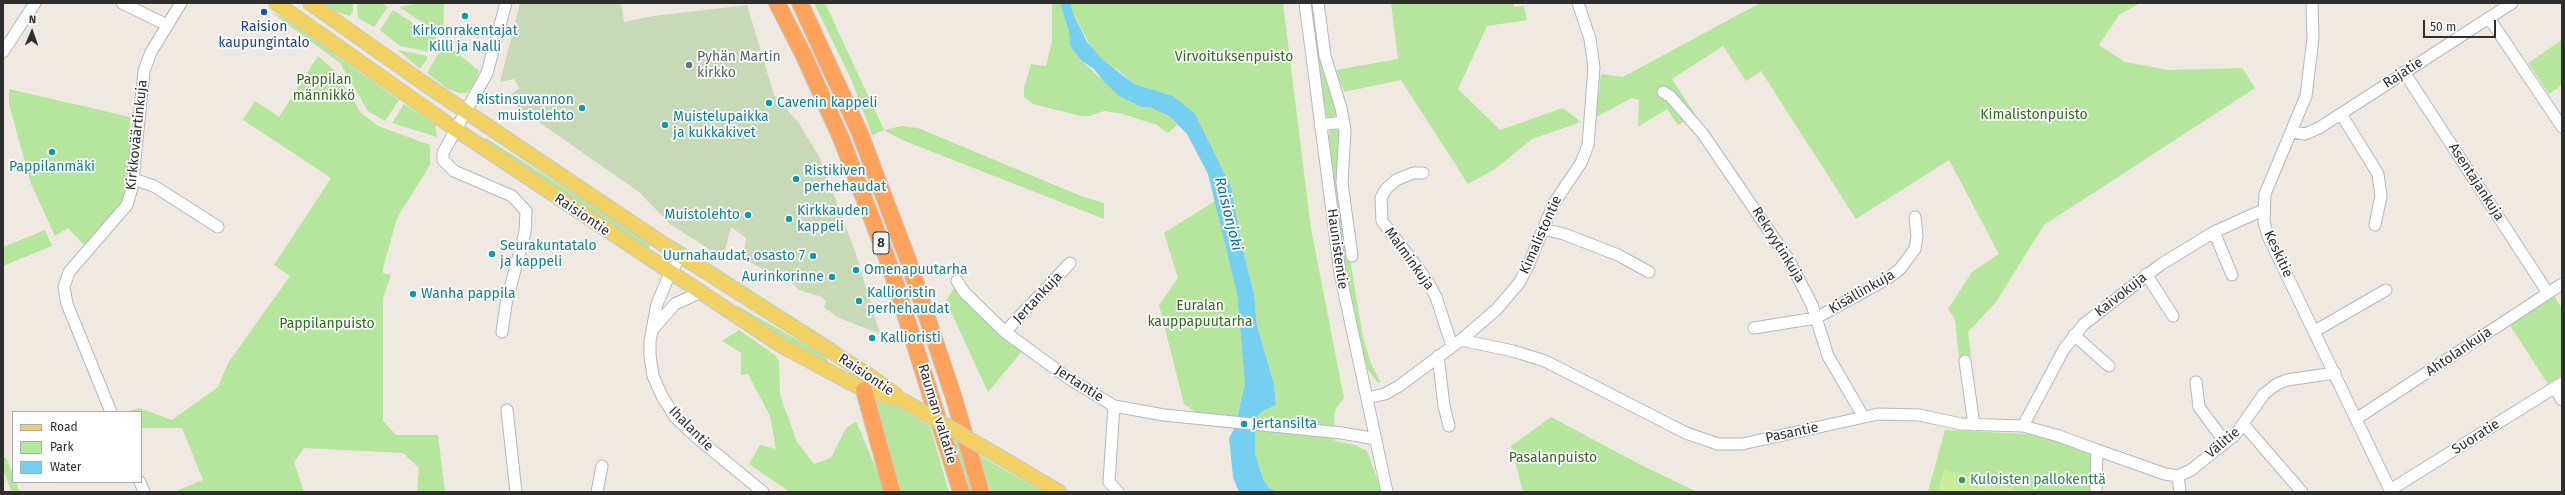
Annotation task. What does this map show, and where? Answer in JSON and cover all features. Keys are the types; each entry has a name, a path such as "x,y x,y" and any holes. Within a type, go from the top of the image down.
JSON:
{"highway":[{"name":"Rauman valtatie","path":"776,3 804,56 841,138 890,266 961,492"},
{"name":"Rauman valtatie","path":"800,3 859,131 908,260 954,398 981,492"},
{"path":"864,390 892,492"}],"main road":[{"name":"Raisiontie","path":"276,3 455,129 699,293 782,346 864,390 902,400"},
{"name":"Raisiontie","path":"310,3 466,111 681,256 870,376 902,400 1059,492"}],"street":[{"path":"3,52 35,3"},
{"path":"122,3 167,25"},
{"name":"Kirkkoväärtinkuja","path":"111,411 67,304 64,287 69,272 127,206 133,179 144,71 151,52 181,3"},
{"path":"502,332 506,304 525,232 526,211 512,196 448,167 443,160 443,153 487,73 506,3"},
{"name":"Haunistentie","path":"1305,3 1340,273 1387,492"},
{"name":"Haunistentie","path":"1318,3 1325,56 1343,122 1345,140 1342,183 1352,256"},
{"name":"Kimalistontie","path":"1367,398 1390,392 1457,343 1497,309 1519,283 1527,268 1559,193 1581,163 1590,131 1593,54 1578,3"},
{"name":"Keskitie","path":"2312,3 2314,38 2310,77 2304,103 2265,194 2263,210 2268,236 2335,372 2390,491"},
{"name":"Rajatie","path":"2292,132 2312,132 2512,3"},
{"path":"2489,18 2562,127"},
{"name":"Asentajankuja","path":"2404,72 2548,293"},
{"name":"Rekryytinkuja","path":"1663,92 1670,96 1703,134 1743,192 1806,290 1828,356 1863,416"},
{"path":"2341,114 2378,174 2381,196 2375,225"},
{"path":"1320,125 1343,122"},
{"name":"Malminkuja","path":"1423,173 1407,175 1396,180 1386,189 1381,198 1382,221 1427,280 1457,343"},
{"path":"133,179 154,186 218,227"},
{"name":"Kaivokuja","path":"2023,426 2037,397 2074,335 2084,324 2146,274 2214,232 2263,210"},
{"name":"Kisällinkuja","path":"1816,318 1900,270 1915,249 1917,236 1915,218"},
{"path":"1543,230 1564,234 1618,255 1649,272"},
{"path":"2214,232 2232,275"},
{"name":"Ihalantie","path":"681,256 670,273 657,304 651,330 651,366 657,387 667,405 696,437 763,492"},
{"name":"Jertankuja","path":"1005,332 1070,263"},
{"path":"2146,274 2173,316"},
{"name":"Jertantie","path":"957,281 964,292 1005,332 1068,378 1114,406 1233,423 1257,424 1376,439"},
{"name":"Ahtolankuja","path":"2356,419 2562,284"},
{"path":"2315,331 2386,290"},
{"path":"651,330 675,304 699,293"},
{"path":"1754,328 1816,318"},
{"path":"2074,335 2109,366"},
{"name":"Pasantie","path":"1457,343 1513,351 1545,361 1686,432 1718,444 1742,444 1839,423 1863,416 1892,413 1919,415 1974,425 2023,426 2059,436 2097,450"},
{"path":"1438,356 1449,426"},
{"path":"1965,361 1974,425"},
{"name":"Välitie","path":"2178,476 2191,470 2226,442 2244,425 2264,394 2277,384 2287,380 2335,372"},
{"path":"2196,382 2199,407 2226,442"},
{"path":"2558,386 2562,400"},
{"name":"Suoratie","path":"2390,491 2558,386"},
{"path":"1114,406 1109,482 1118,492"},
{"path":"507,410 516,492"},
{"path":"2244,425 2302,492"},
{"path":"2096,492 2097,450 2165,474 2178,476 2180,492"},
{"path":"597,492 602,466"}],"green space":[{"path":"323,3 353,3 353,11 350,16 334,11"},
{"path":"357,3 382,3 388,7 374,27 358,18"},
{"path":"420,3 444,3 443,36 399,7"},
{"path":"520,3 621,3 624,22 653,16 747,5 774,95 798,122 820,158 855,251 880,334 837,317 824,307 826,301 822,297 799,290 785,276 762,269 743,258 746,238 731,227 725,250 721,257 670,224 639,192 506,99 519,88 514,79 500,82"},
{"path":"814,3 825,3 884,130 872,135 852,81"},
{"path":"1052,3 1060,3 1069,32 1070,46 1082,61 1119,96 1141,107 1150,106 1169,116 1177,125 1168,133 1157,125 1123,114 1104,111 1090,116 1081,116 1033,104 1024,97 1024,88 1031,64 1046,66 1052,42"},
{"name":"Virvoituksenpuisto","path":"1071,3 1283,3 1311,229 1344,398 1336,408 1334,416 1335,441 1355,445 1367,451 1382,492 1274,492 1275,490 1269,488 1263,479 1255,453 1256,419 1261,412 1276,405 1274,384 1257,326 1254,294 1241,243 1173,96 1134,84 1117,69 1099,62 1073,14"},
{"path":"1311,3 1315,3 1336,102 1337,115 1333,118 1326,116"},
{"path":"1391,3 1513,3 1514,7 1524,6 1527,20 1487,26 1458,89 1500,130 1563,108 1581,122 1532,139 1495,169 1468,184 1401,80 1344,92 1336,70 1398,59"},
{"name":"Kimalistonpuisto","path":"1760,3 2140,3 2119,15 2099,45 2125,62 2168,70 2242,68 2255,88 2044,225 1996,302 1968,332 1971,356 1959,358 1955,319 1948,309 1972,272 1999,254 1949,160 1856,219 1761,71 1746,81 1723,46 1672,79 1695,114 1678,125 1667,109 1638,127 1639,100 1632,98 1596,117 1601,74 1623,77"},
{"path":"393,10 439,40 430,52 400,46 380,30"},
{"path":"271,12 284,18 399,100 385,121 368,111 340,63"},
{"path":"2562,40 2562,85 2549,94 2528,63"},
{"path":"450,47 479,71 474,85 466,93 459,93 448,89 427,73 441,49"},
{"path":"398,50 427,56 427,59 420,69"},
{"path":"318,56 336,72 361,113 378,126 430,145 430,165 397,218 383,268 383,273 391,275 383,298 383,421 396,435 438,435 445,492 417,492 419,468 403,453 304,448 294,462 304,492 174,492 203,480 182,428 142,428 142,411 129,411 139,408 172,420 218,387 228,363 290,276 274,265 331,178 243,120 255,101 279,117"},
{"path":"9,89 130,117 129,190 124,203 85,246 68,228 55,236 31,184 9,104"},
{"path":"404,104 435,124 437,137 392,123"},
{"path":"902,126 918,128 1081,196 1104,203 1104,219 902,140 884,130"},
{"path":"1333,128 1342,131 1344,223 1362,332 1370,361 1380,382 1378,383 1365,366 1344,267 1328,137 1330,130"},
{"path":"486,138 652,243 647,250 484,141"},
{"name":"Euralan kauppapuutarha","path":"1215,201 1237,294 1245,384 1236,418 1197,413 1184,404 1159,305 1178,278 1164,233"},
{"path":"45,230 52,246 3,266 3,247"},
{"path":"670,238 837,345 832,345 669,240"},
{"path":"955,286 1024,349 988,392 946,301"},
{"path":"2553,295 2562,308 2562,375 2548,384 2509,324"},
{"path":"738,306 826,356 828,361 824,362 787,341 736,309"},
{"path":"739,330 775,355 779,361 780,395 797,442 814,464 831,458 846,428 856,421 886,492 790,492 749,464 760,445 776,449 770,416 748,374 741,375 741,353 722,341"},
{"path":"877,400 898,407 930,426 949,492 898,492 875,401"},
{"name":"Pasalanpuisto","path":"1551,417 1641,465 1697,492 1523,492 1511,446"},
{"path":"1945,430 2028,434 2074,445 2092,454 2094,492 1928,492"},
{"path":"951,438 958,441 974,492 968,492"},
{"path":"979,455 1043,492 991,492"},
{"path":"6,457 12,472 12,483 16,483 20,492 12,492 3,470 3,459"},
{"name":"Kuloisten pallokenttä","path":"1944,469 2023,492 1938,492"}],"water":[{"name":"Raisionjoki","path":"1060,3 1071,3 1073,14 1087,42 1102,59 1134,84 1173,96 1195,114 1231,187 1241,243 1254,294 1257,326 1274,384 1276,405 1261,412 1256,419 1255,453 1263,479 1269,488 1275,490 1274,492 1239,492 1233,477 1229,438 1234,429 1245,384 1237,294 1208,174 1187,134 1169,116 1150,107 1141,107 1119,96 1104,82 1094,69 1082,61 1070,46 1069,32"}],"place":[{"name":"Raision kaupungintalo","path":"264,12"},
{"name":"Kirkonrakentajat Killi ja Nalli","path":"465,16"},
{"name":"Pyhän Martin kirkko","path":"689,65"},
{"name":"Cavenin kappeli","path":"769,103"},
{"name":"Ristinsuvannon muistolehto","path":"582,108"},
{"name":"Muistelupaikka ja kukkakivet","path":"665,125"},
{"name":"Pappilanmäki","path":"52,152"},
{"name":"Ristikiven perhehaudat","path":"796,179"},
{"name":"Muistolehto","path":"748,215"},
{"name":"Kirkkauden kappeli","path":"789,219"},
{"name":"Seurakuntatalo ja kappeli","path":"492,254"},
{"name":"Uurnahaudat, osasto 7","path":"813,256"},
{"name":"Omenapuutarha","path":"856,270"},
{"name":"Aurinkorinne","path":"832,277"},
{"name":"Wanha pappila","path":"413,294"},
{"name":"Kallioristin perhehaudat","path":"859,301"},
{"name":"Kallioristi","path":"872,338"},
{"name":"Jertansilta","path":"1244,424"},
{"name":"Kuloisten pallokenttä","path":"1962,480"}],"park label":[{"name":"Pappilan männikkö","path":"324,88"},
{"name":"Pappilanpuisto","path":"327,324"}]}
